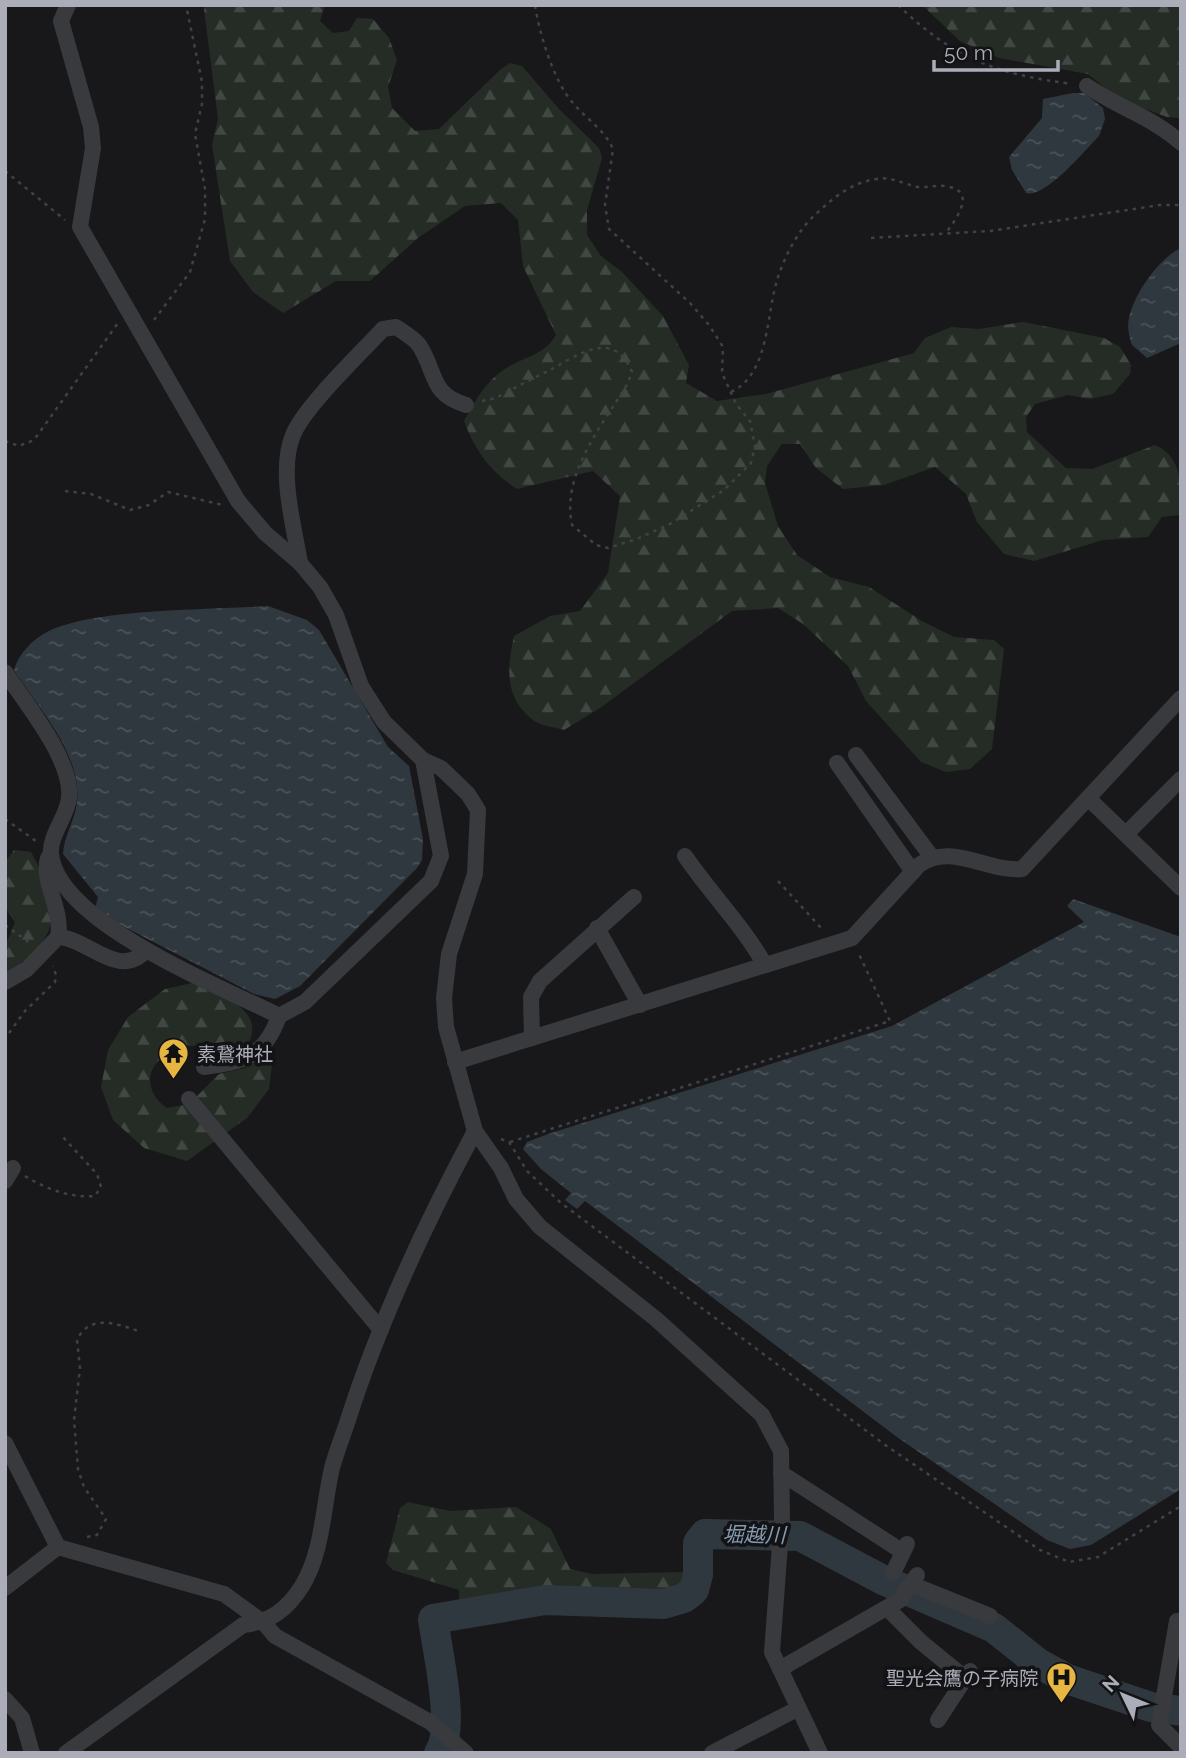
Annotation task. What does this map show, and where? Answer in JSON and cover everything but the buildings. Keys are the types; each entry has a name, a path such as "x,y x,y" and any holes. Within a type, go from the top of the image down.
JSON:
{"street":[{"path":"68,5 61,21 91,127 93,148 80,227 238,501 265,533 300,563 320,587 336,615 361,686 384,722 423,760 441,768 468,794 478,810 475,874 449,954 444,998 446,1027 475,1131 501,1168 516,1199 540,1227 656,1319 762,1415 781,1451 782,1518 772,1652 820,1753"},
{"path":"1087,86 1111,102 1166,128 1181,143"},
{"path":"300,563 288,498 288,452 293,434 309,411 383,328 396,327 418,343 440,392 451,400 466,405"},
{"path":"5,672 62,761 69,797 65,817 46,867 59,913 58,937 43,954 5,982"},
{"path":"456,1062 852,938 913,872 932,856 944,854 1010,870 1022,869 1181,698"},
{"path":"856,755 932,856"},
{"path":"204,1067 242,1062 271,1034 279,1016 305,1002 430,881 441,856 423,760"},
{"path":"837,763 913,872"},
{"path":"1126,834 1181,779"},
{"path":"1089,799 1181,888"},
{"path":"50,851 59,876 82,906 105,926 146,950 279,1016"},
{"path":"685,856 724,910 747,933 765,965"},
{"path":"532,1038 531,997 540,981 634,897"},
{"path":"597,928 640,1005"},
{"path":"58,937 70,937 107,958 122,962 139,958 146,950"},
{"path":"189,1099 382,1330"},
{"path":"66,1753 243,1625 264,1623 281,1611 302,1586 316,1549 333,1467 365,1368 447,1182 475,1131"},
{"path":"5,1443 58,1547 224,1594 264,1623 275,1636 430,1722 466,1753"},
{"path":"781,1473 905,1548 893,1573"},
{"path":"5,1588 58,1547"},
{"path":"780,1669 900,1600 914,1580 990,1616"},
{"path":"887,1608 921,1642 968,1674 938,1720"},
{"path":"1177,1621 1175,1672 1159,1725 1181,1747"},
{"path":"5,1699 22,1718 32,1753"},
{"path":"712,1753 797,1709"}],"path":[{"path":"139,331 152,322 169,303 190,272 205,219 205,188 195,134 202,104 202,82 186,5"},
{"path":"466,405 496,398 586,349 616,351 628,361 632,372 628,383 585,454 569,490 572,525 596,545 608,548 637,539 699,507 739,478 751,463 755,446 750,421 722,373 723,347 709,325 690,303 609,229 604,205 613,149 604,133 566,95 544,46 536,5"},
{"path":"898,5 936,40 966,58 1039,80 1087,86"},
{"path":"5,171 69,223 80,227"},
{"path":"731,392 742,387 751,377 774,300 777,280 800,230 841,192 877,178 921,187 952,187 960,193 964,203 960,215 945,234"},
{"path":"871,238 990,231 1160,205 1181,205"},
{"path":"5,441 19,446 34,440 109,332 130,316"},
{"path":"65,491 91,494 130,510 149,505 168,492 227,507 238,501"},
{"path":"5,818 50,851"},
{"path":"778,881 835,943"},
{"path":"5,925 43,954 54,968 55,982 25,1011 9,1033"},
{"path":"475,1131 509,1142 890,1021 852,938"},
{"path":"9,1175 79,1197 95,1196 101,1187 97,1174 62,1136"},
{"path":"509,1142 527,1171 561,1203 888,1447 1055,1558 1069,1562 1098,1557 1181,1506"},
{"path":"58,1547 76,1538 97,1535 106,1519 84,1487 78,1469 74,1420 80,1368 77,1340 88,1325 98,1322 138,1331"}],"green space":[{"path":"206,5 325,5 320,21 333,33 349,31 357,18 373,19 389,38 397,60 388,87 392,108 415,131 439,129 501,69 510,63 522,66 559,109 599,148 602,158 587,210 587,235 601,256 622,272 663,316 689,365 686,383 717,401 766,394 914,353 925,338 951,327 979,329 1023,322 1104,338 1120,347 1131,365 1130,374 1113,394 1090,399 1068,395 1035,404 1026,417 1027,432 1066,468 1092,469 1155,445 1172,458 1176,467 1181,486 1181,518 1178,515 1162,517 1148,537 1103,540 1034,561 1004,554 977,522 966,494 935,467 884,485 843,489 816,468 800,444 782,444 767,466 765,483 778,526 797,555 830,577 869,587 922,621 954,637 994,640 1004,649 992,749 970,769 946,772 921,762 866,701 848,666 803,624 778,608 732,611 600,708 564,730 536,722 524,711 512,692 509,670 514,636 550,616 580,611 608,573 620,496 593,471 517,489 485,460 464,421 482,391 494,378 508,367 546,347 556,335 523,266 518,220 501,203 465,206 418,238 370,281 336,281 283,313 253,292 230,261 212,145 218,119 204,9"},
{"path":"922,5 1181,5 1181,118 1167,117 1118,99 1088,74 999,58 960,41"},
{"path":"14,850 31,852 48,890 52,906 51,921 47,935 38,948 5,974 5,947 15,922 5,907 5,862"},
{"path":"192,983 224,997 243,1010 250,1018 250,1040 245,1049 236,1055 224,1055 202,1047 190,1046 176,1049 162,1057 153,1068 150,1082 153,1093 161,1103 167,1108 189,1104 219,1074 245,1068 256,1057 265,1056 272,1064 269,1089 247,1118 187,1161 144,1148 113,1120 101,1087 108,1050 128,1017 165,989"},
{"path":"408,1502 450,1511 516,1507 551,1529 570,1569 592,1574 686,1572 690,1580 681,1593 664,1598 544,1596 459,1606 459,1590 393,1570 386,1563 400,1508"}],"water":[{"path":"1084,93 1103,108 1105,119 1099,136 1054,181 1034,193 1026,193 1012,170 1009,157 1042,118 1043,99"},
{"path":"1181,248 1181,343 1147,358 1132,345 1129,318 1136,298 1156,268"},
{"path":"268,606 307,620 319,630 388,747 409,766 423,839 422,860 417,868 300,986 275,999 254,994 95,909 98,897 63,854 77,802 73,767 57,733 14,670 19,658 32,642 49,631 70,623 125,614"},
{"path":"1073,899 1181,937 1181,1489 1091,1545 1070,1549 1047,1540 897,1437 585,1201 577,1209 565,1200 571,1193 541,1169 523,1149 527,1142 551,1133 892,1026 1084,922 1067,906"}],"waterway":[{"name":"堀越川","path":"439,1753 444,1741 446,1708 433,1619 545,1600 664,1604 684,1598 694,1590 698,1575 698,1543 705,1534 800,1536 883,1580 994,1628 1038,1663 1067,1679 1151,1707 1181,1711"}],"place":[{"name":"素鵞神社","path":"174,1081"},
{"name":"聖光会鷹の子病院","path":"1061,1705"}]}
